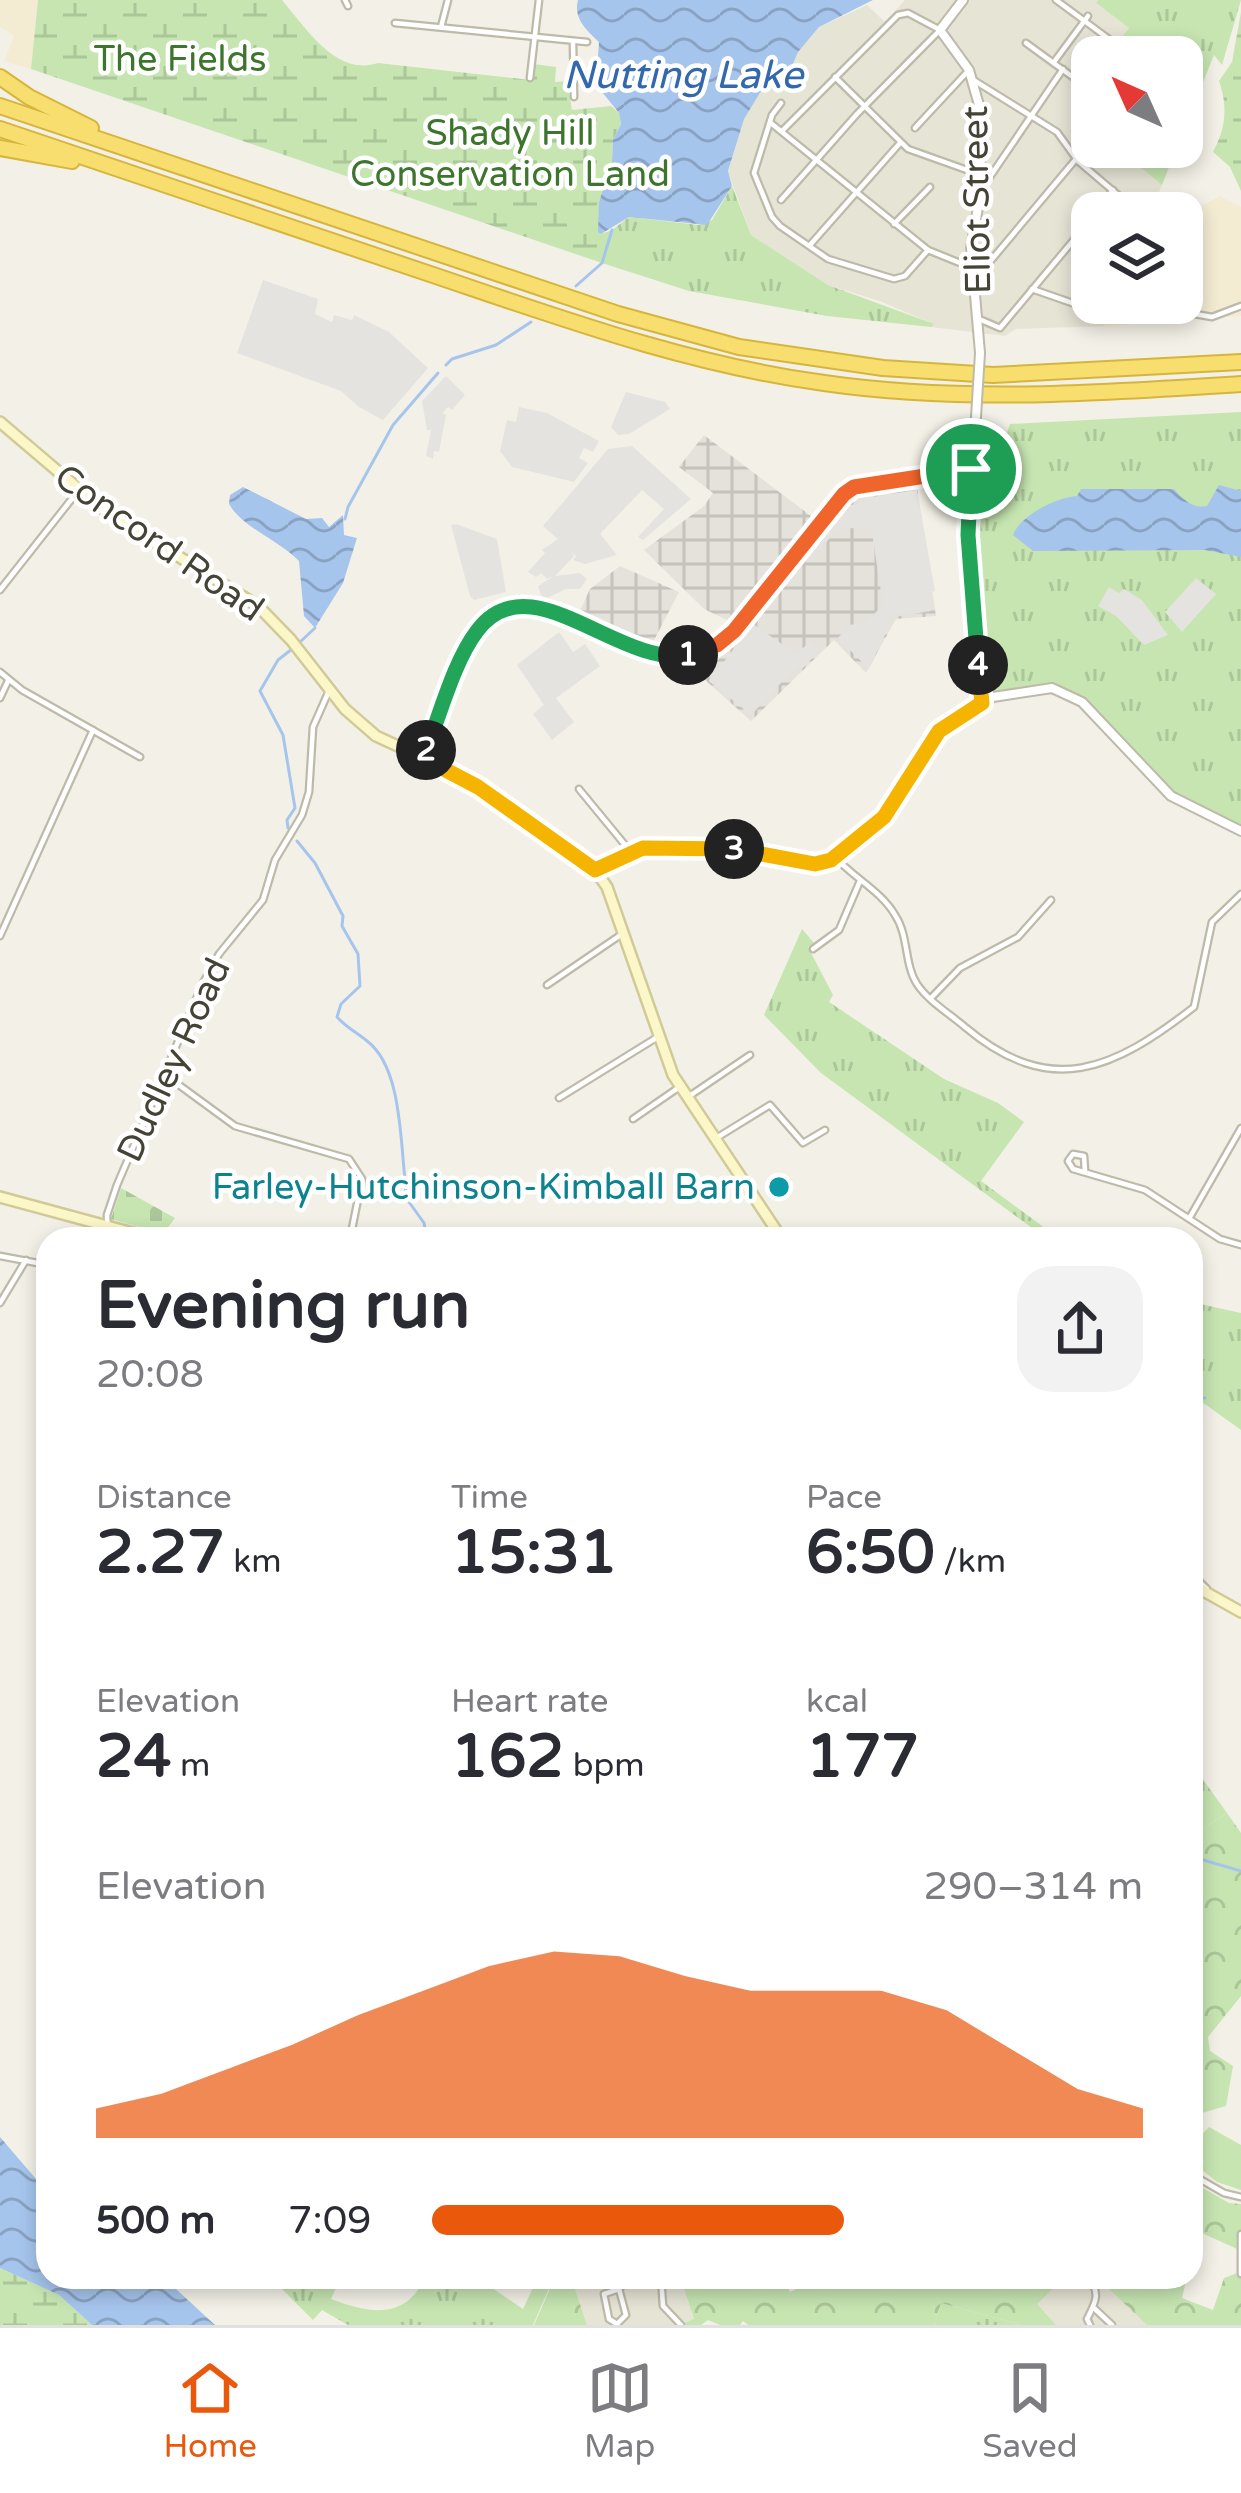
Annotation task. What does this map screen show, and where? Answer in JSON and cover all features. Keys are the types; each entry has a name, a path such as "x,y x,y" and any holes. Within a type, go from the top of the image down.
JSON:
{"highway":[{"path":"0,77 54,111 155,158"},
{"path":"0,106 618,314 739,347 883,368 993,375 1241,362"},
{"path":"0,129 613,335 746,370 825,384 958,396 1034,397 1241,384"},
{"path":"0,148 142,177"}],"main road":[{"name":"Concord Road","path":"0,422 78,491 258,606 329,691 376,736 478,787 595,870"},
{"path":"595,870 607,887 657,1038 684,1092 774,1227"},
{"path":"0,1197 114,1227"},
{"path":"1203,1591 1241,1612"}],"street":[{"path":"441,27 448,0"},
{"path":"530,78 538,0"},
{"path":"781,200 963,0"},
{"path":"1056,0 1106,36"},
{"name":"Eliot Street","path":"836,77 902,13 940,30 974,80 981,190 971,237 980,353 967,513 982,703"},
{"path":"1054,62 1086,19"},
{"path":"395,23 587,43"},
{"path":"572,40 574,98"},
{"path":"1026,43 1071,75"},
{"path":"981,190 1063,69"},
{"path":"915,128 969,70"},
{"path":"782,131 836,77 919,155 981,175"},
{"path":"974,80 1060,134 1071,151"},
{"path":"781,103 772,112 754,176 774,220 828,259 900,279 928,250"},
{"path":"772,124 928,250 974,272 982,270 1071,165"},
{"path":"810,245 900,142"},
{"path":"1087,168 1115,192"},
{"path":"894,224 930,187"},
{"path":"979,319 998,329 1071,243"},
{"path":"1032,289 1071,305"},
{"path":"1203,315 1241,306"},
{"path":"423,758 471,639 496,614 539,606 639,652 663,657 695,654 734,631 854,487 971,469"},
{"path":"0,590 78,491"},
{"path":"0,672 140,757"},
{"path":"0,698 8,680"},
{"path":"595,870 630,851 713,847 815,864 836,857 884,817 939,731 1007,693 1052,688 1066,692 1109,728 1171,796 1241,831"},
{"name":"Dudley Road","path":"107,1225 120,1178 215,960 263,900 277,856 302,815 309,792 313,728 329,691"},
{"path":"0,936 93,730"},
{"path":"579,789 630,851"},
{"path":"836,857 898,918 918,987 1011,1060 1048,1070 1090,1066 1125,1051 1194,1007 1212,922 1241,894"},
{"path":"813,949 839,930 860,880"},
{"path":"931,998 961,968 1018,937 1051,900"},
{"path":"548,985 622,934"},
{"path":"559,1098 657,1038"},
{"path":"633,1119 750,1055"},
{"path":"166,1076 235,1126 349,1159 362,1179 352,1227"},
{"path":"716,1138 772,1106 803,1143 825,1130"},
{"path":"1190,1217 1241,1128"},
{"path":"1085,1172 1145,1190 1220,1238 1241,1245"},
{"path":"0,1256 36,1262"},
{"path":"0,1303 26,1260"},
{"path":"1203,1583 1209,1594"},
{"path":"1203,2181 1241,2197"},
{"path":"1241,2234 1241,2274"},
{"path":"619,2289 626,2315 617,2324 609,2319 603,2297 619,2289"},
{"path":"662,2289 663,2306 681,2325"},
{"path":"1090,2325 1087,2319 1095,2309 1094,2289"},
{"path":"1095,2309 1112,2325"}],"shaded area":[{"path":"0,0 38,0 31,69 4,61 14,36 0,27"},
{"path":"905,0 1098,0 1097,4 1129,28 1123,36 1071,36 1071,168 1141,168 1162,185 1159,192 1071,192 1071,324 1104,326 1016,329 1005,336 931,327 933,324 880,301 828,285 751,235 728,172 744,118 763,88 789,73 797,52 819,27 867,5 885,22"},
{"path":"1220,196 1241,207 1241,316 1203,319 1203,205"},
{"path":"263,280 318,299 315,314 332,322 334,315 352,320 354,315 389,332 428,368 383,420 341,391 237,353"},
{"path":"446,376 465,395 452,410 448,407 442,413 446,415 439,452 434,451 433,459 426,456 431,430 427,430 422,401"},
{"path":"626,392 665,402 670,409 629,434 618,435 611,427"},
{"path":"519,407 547,413 599,441 593,452 584,448 579,458 588,463 574,482 512,467 500,451 507,420 516,422"},
{"path":"704,435 811,516 731,622 704,609 644,550 704,506 713,493 679,467"},
{"path":"632,446 691,499 643,540 638,537 664,509 642,490 600,534 617,555 585,564 573,560 576,556 571,552 574,556 555,576 580,573 587,579 580,589 566,589 547,598 541,595 538,586 554,576 547,579 528,572 545,553 542,550 558,539 543,526 608,449"},
{"path":"917,486 936,616 896,619 866,673 834,640 751,721 704,679 840,499"},
{"path":"917,490 935,591 929,593 931,611 887,618 891,622 869,669 838,638 849,625 866,622 883,605 871,526 836,530 811,562 802,557 841,507"},
{"path":"451,525 497,539 506,592 474,600 470,596"},
{"path":"620,566 679,592 650,648 578,615 590,589"},
{"path":"1196,578 1216,594 1182,632 1165,612"},
{"path":"1109,587 1119,593 1124,589 1142,600 1168,635 1144,645 1116,616 1098,606"},
{"path":"753,624 796,654 810,642 819,651 803,668 797,666 751,715 709,681"},
{"path":"559,632 573,652 585,644 600,666 556,698 574,722 552,740 533,714 544,705 517,665"},
{"path":"575,2289 684,2289 694,2320 680,2325 587,2325"},
{"path":"1052,2289 1109,2289 1147,2325 1056,2325 1036,2304"}],"green space":[{"name":"Shady Hill Conservation Land","path":"38,0 282,0 323,47 349,63 531,80 534,64 556,67 555,82 567,81 572,110 611,106 619,113 621,124 599,202 601,234 612,230 602,263 31,69"},
{"path":"1241,0 1222,65 1214,55 1203,82 1203,36 1123,36 1129,28 1096,3"},
{"path":"1241,12 1241,191 1230,167 1213,152 1224,117 1219,81 1232,62"},
{"path":"1141,168 1169,168 1162,185"},
{"path":"732,186 751,235 828,285 934,324 827,316 689,291 602,263 612,230 629,217 699,225 712,220"},
{"path":"1241,412 1241,831 1180,803 1082,702 1052,688 982,703 970,543 1010,424"},
{"path":"802,929 814,943 808,947 833,995 829,1002 944,1079 998,1103 1024,1122 981,1181 1044,1227 1031,1227 821,1073 764,1015"},
{"path":"121,1188 175,1218 168,1227 139,1227 111,1219"},
{"path":"1203,1305 1241,1313 1241,1430 1203,1403"},
{"path":"1203,1780 1227,1813 1203,1829"},
{"path":"1227,1813 1241,1833 1241,1996 1208,2037 1210,2051 1233,2066 1226,2106 1203,2113 1203,1829"},
{"path":"1209,2127 1241,2145 1241,2190 1217,2182 1203,2171 1203,2133"},
{"path":"1203,2188 1229,2203 1241,2204 1241,2325 1147,2325 1109,2289 1184,2289 1182,2298 1213,2310 1224,2278 1237,2273 1237,2249 1203,2233"},
{"path":"0,2268 36,2284 36,2289 59,2295 92,2325 0,2325"},
{"path":"282,2289 336,2289 331,2299 386,2310 408,2301 418,2289 494,2289 523,2309 532,2289 549,2289 533,2325 348,2325 322,2310 313,2320"},
{"path":"550,2289 575,2289 587,2325 534,2325"},
{"path":"684,2289 1053,2289 1037,2304 1056,2325 1022,2325 941,2303 935,2325 748,2325 743,2321 720,2325 708,2320 701,2325 680,2325 694,2319"},
{"path":"941,2303 1022,2325 935,2325"}],"water":[{"name":"Nutting Lake","path":"578,0 873,0 819,27 798,52 789,73 763,88 744,119 728,171 732,186 707,225 629,217 601,234 599,202 621,124 619,113 602,92 597,70 599,42 579,18"},
{"path":"1219,485 1241,491 1241,557 1205,550 1033,551 1013,535 1031,514 1077,496 1081,489 1174,489 1202,507"},
{"path":"243,487 306,519 322,518 329,527 343,515 344,535 357,538 343,583 315,628 304,616 299,561 229,504 230,495"},
{"path":"0,2137 36,2179 36,2284 0,2268"},
{"path":"46,2289 176,2289 215,2325 92,2325"}],"waterway":[{"path":"576,286 602,263 612,230"},
{"path":"446,365 496,345 531,322"},
{"path":"345,519 393,425 438,373"},
{"path":"300,642 315,628"},
{"path":"288,828 295,808 283,735 260,691 278,660 292,649"},
{"path":"297,841 315,863 358,954 360,986 341,1004 337,1017 379,1053 387,1069 398,1109 404,1195 425,1227"},
{"path":"1203,1860 1241,1871"}],"place":[{"name":"Farley-Hutchinson-Kimball Barn","path":"779,1187"}],"route":[{"path":"971,469 968,535 982,703 939,731 884,817 839,856 815,864 713,847 643,848 595,870 478,787 423,758 471,639 496,614 539,606 639,652 663,657 695,654 734,631 834,502 854,487 971,469"}],"park label":[{"name":"The Fields","path":"180,59"}]}
